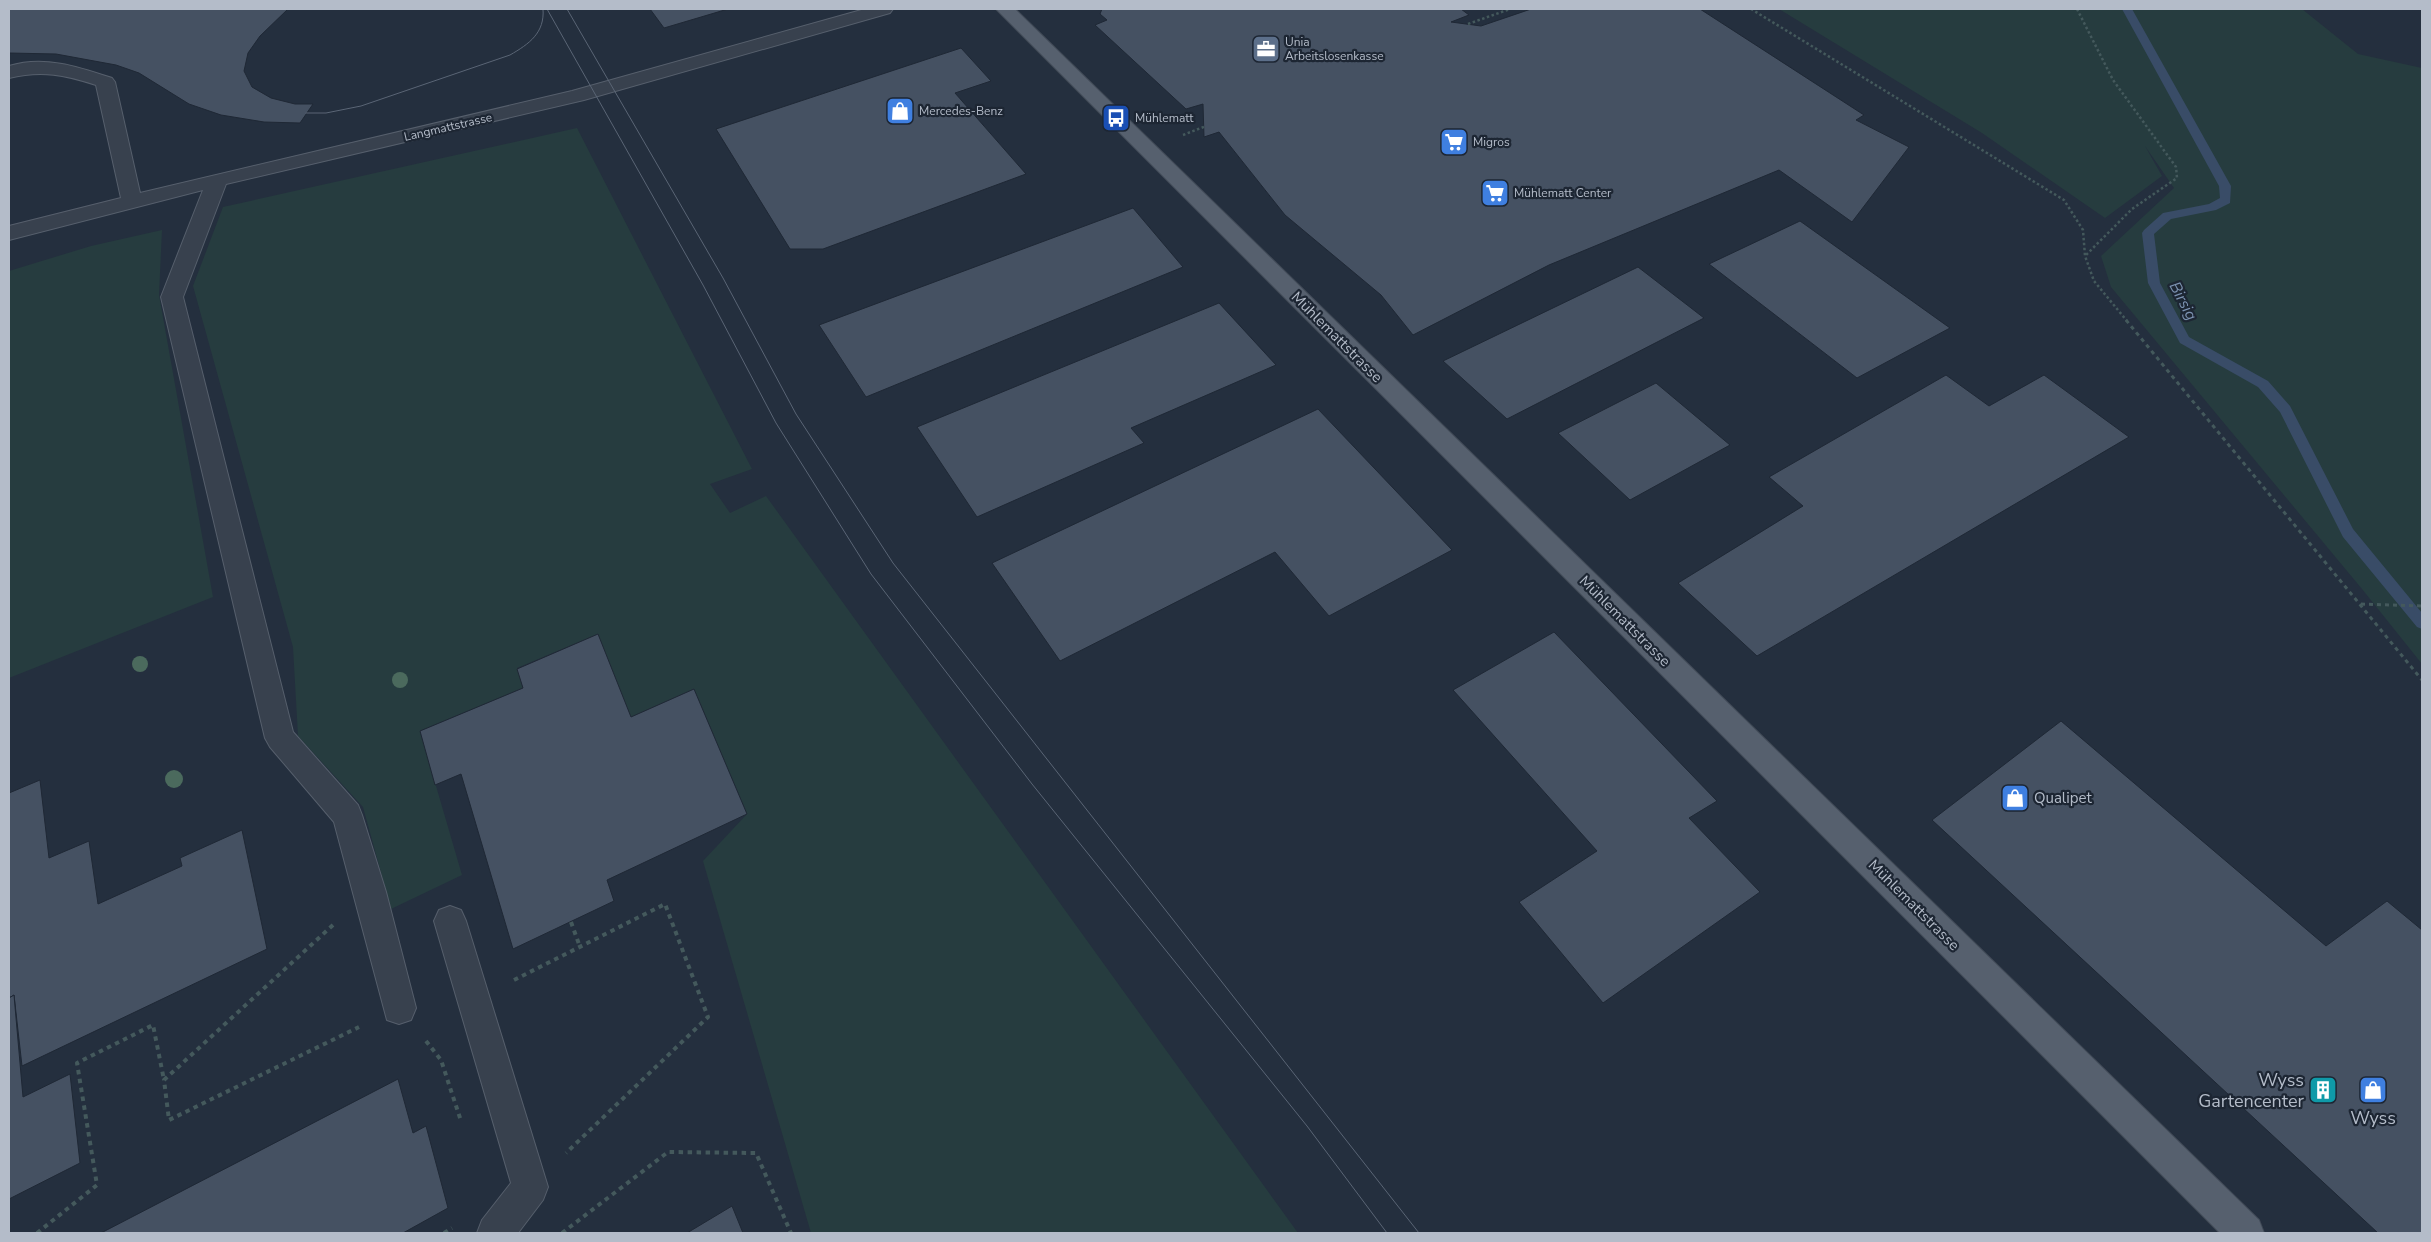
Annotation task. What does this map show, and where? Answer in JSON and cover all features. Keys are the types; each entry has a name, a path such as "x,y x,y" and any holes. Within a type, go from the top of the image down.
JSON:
{"main road":[{"name":"Mühlemattstrasse","path":"1005,9 2246,1233"}],"street":[{"name":"Langmattstrasse","path":"9,232 217,180 577,96 884,9"},
{"path":"9,72 22,68 67,69 105,82 132,202"},
{"path":"217,180 172,297 280,738 347,815 370,892 399,1008"},
{"path":"450,921 530,1187 495,1233"}],"path":[{"path":"1468,24 1510,9"},
{"path":"1751,9 2064,200 2084,230 2085,256 2094,281 2422,680"},
{"path":"2077,9 2113,80 2176,167 2177,178 2171,184 2132,209 2085,256"},
{"path":"1180,136 1206,126"},
{"path":"2361,604 2422,606"},
{"path":"164,1080 370,892"},
{"path":"474,1001 665,904 708,1017 530,1187"},
{"path":"571,922 580,947"},
{"path":"37,1233 97,1185 77,1063 153,1025 164,1080 169,1120 399,1008 441,1060 462,1123"},
{"path":"562,1233 668,1152 756,1153 790,1233"}],"green space":[{"path":"1779,9 2302,9 2358,54 2422,68 2422,664 2111,287 2101,256 2174,188 2145,146 2162,176 2105,218 1982,133"},
{"path":"577,128 752,469 710,484 730,513 766,496 1298,1233 811,1233 703,861 747,814 694,689 631,717 598,634 517,668 523,688 420,731 462,875 391,909 363,807 298,736 293,647 193,286 223,207"},
{"path":"162,230 159,295 213,597 9,678 9,271 91,246"}],"building":[{"path":"9,9 288,9 260,36 248,53 244,71 252,87 271,98 295,104 313,104 300,123 264,122 221,115 189,104 139,73 116,65 56,54 9,53"},
{"path":"650,9 728,9 664,28"},
{"name":"Mühlematt Center","path":"1102,9 1461,9 1469,15 1451,22 1481,26 1531,9 1700,9 1864,115 1856,120 1909,147 1852,222 1779,170 1549,265 1413,335 1381,295 1285,215 1219,132 1204,137 1203,104 1186,109 1095,25 1107,20 1100,14"},
{"path":"961,48 991,81 955,93 1026,174 823,249 790,249 716,129"},
{"path":"1133,208 1183,267 866,397 819,325"},
{"path":"1800,221 1950,328 1857,378 1709,264"},
{"path":"1638,267 1704,318 1507,419 1443,361"},
{"path":"1219,303 1276,365 1131,428 1144,443 977,517 917,427"},
{"path":"1946,375 1989,406 2044,375 2129,437 1757,656 1678,583 1803,506 1769,477"},
{"path":"1656,383 1730,445 1630,500 1558,433"},
{"path":"1318,409 1452,550 1329,616 1275,552 1060,661 992,563"},
{"path":"1554,632 1717,801 1689,818 1760,892 1603,1003 1519,902 1597,851 1453,690"},
{"path":"598,634 631,717 694,689 747,814 607,880 614,901 513,949 461,774 435,785 420,731 523,688 517,669"},
{"name":"Wyss Gartencenter","path":"2061,721 2326,946 2387,901 2422,930 2422,1233 2378,1233 1932,820"},
{"path":"40,780 49,858 89,841 98,904 182,866 180,858 242,830 267,949 22,1066 14,995 9,998 9,793"},
{"path":"14,995 23,1097 70,1074 80,1163 9,1199 9,998"},
{"path":"398,1079 413,1133 426,1126 448,1208 403,1233 101,1233"},
{"path":"732,1206 743,1233 687,1233"}],"waterway":[{"name":"Birsig","path":"2127,9 2225,186 2226,200 2212,207 2167,216 2148,233 2154,283 2184,340 2263,384 2285,409 2348,533 2422,623"}],"tram line":[{"path":"306,113 326,113 361,106 510,55 534,37 541,25 543,9"},
{"path":"547,9 703,285 776,423 871,574 1032,784 1307,1126 1387,1233"},
{"path":"567,9 723,278 796,414 893,563 1419,1233"}],"place":[{"name":"Unia Arbeitslosenkasse","path":"1266,49"},
{"name":"Mercedes-Benz","path":"900,111"},
{"name":"Mühlematt","path":"1116,118"},
{"name":"Migros","path":"1454,142"},
{"name":"Mühlematt Center","path":"1495,193"},
{"name":"Qualipet","path":"2015,798"},
{"name":"Wyss Gartencenter","path":"2323,1090"},
{"name":"Wyss","path":"2373,1090"}]}
